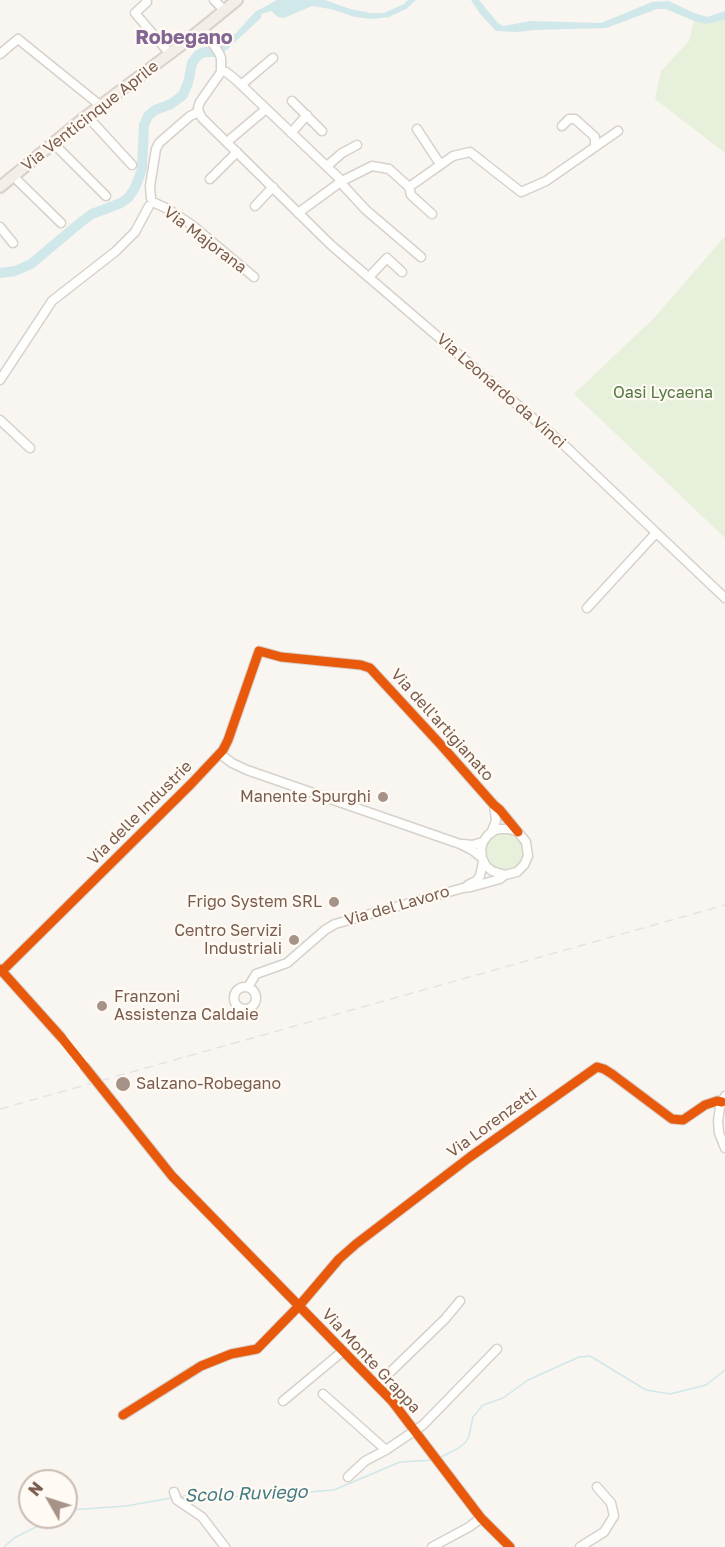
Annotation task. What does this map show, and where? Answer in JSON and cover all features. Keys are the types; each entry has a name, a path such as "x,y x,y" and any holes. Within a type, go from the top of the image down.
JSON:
{"main road":[{"name":"Via Venticinque Aprile","path":"0,187 87,116 203,29 237,0"}],"street":[{"path":"214,0 224,10"},
{"path":"146,1 135,13 170,54"},
{"path":"0,380 52,301 122,246 135,232 151,202 150,186 159,143 190,116 199,112 198,108 203,96 221,70 221,58 203,29"},
{"path":"0,54 18,39 101,106"},
{"path":"241,85 273,58"},
{"path":"221,70 231,75 329,168 366,210 421,257"},
{"path":"292,101 322,131"},
{"path":"227,142 266,109"},
{"name":"Via Leonardo da Vinci","path":"199,112 202,118 331,245 563,444 725,598"},
{"path":"291,133 307,115"},
{"path":"87,116 132,165"},
{"path":"561,126 569,119 575,119 595,137 595,147"},
{"path":"417,129 440,164"},
{"path":"409,187 453,156 470,152 521,192 546,181 618,131"},
{"path":"53,143 106,196"},
{"path":"323,178 342,153 357,145"},
{"path":"210,179 237,152"},
{"path":"298,213 341,181 372,166 389,169 409,187 411,195 432,214"},
{"path":"13,176 61,224"},
{"path":"255,207 273,187"},
{"name":"Via Majorana","path":"151,202 168,209 192,225 254,277"},
{"path":"0,227 13,243"},
{"path":"369,277 387,258 402,272"},
{"path":"0,420 30,447"},
{"path":"587,608 656,533"},
{"name":"Via delle Industrie","path":"1,970 54,921 220,754 228,740 259,651"},
{"name":"Via dell'artigianato","path":"259,651 281,657 361,664 370,668 500,810 526,842 528,850 524,865 517,872 505,875"},
{"path":"220,754 247,770 460,844 472,850 492,872 505,875"},
{"name":"Via dell'artigianato","path":"491,832 496,817 494,805"},
{"path":"483,860 481,849 483,842 491,832 506,828 518,832"},
{"path":"460,844 483,842"},
{"name":"Via del Lavoro","path":"463,888 480,876 483,860"},
{"name":"Via del Lavoro","path":"248,987 256,974 290,962 330,926 490,882 505,875"},
{"path":"1,970 61,1037"},
{"name":"Via Monte Grappa","path":"85,1066 172,1176 403,1413 481,1518 510,1547"},
{"name":"Via Lorenzetti","path":"299,1306 339,1259 356,1244 470,1157 597,1067 612,1074 672,1119 683,1119 710,1102 723,1099"},
{"path":"723,1099 719,1114 719,1127 725,1148"},
{"path":"376,1385 445,1319 460,1301"},
{"path":"123,1414 188,1372 231,1354 257,1348 299,1306"},
{"path":"348,1477 365,1461 416,1431 497,1349"},
{"path":"284,1401 343,1351"},
{"path":"322,1394 386,1450"},
{"path":"580,1547 603,1532 614,1516 611,1503 597,1487"},
{"path":"176,1496 202,1517 225,1547"},
{"path":"432,1547 481,1518"}],"green space":[{"path":"725,20 725,153 655,99 661,71 689,41 694,21 706,24"},
{"name":"Oasi Lycaena","path":"725,236 725,538 574,394 655,317"},
{"path":"505,831 519,837 525,851 519,865 505,871 491,865 485,851 491,837"}],"water":[{"path":"277,0 325,0 350,9 384,13 408,0 416,0 406,9 389,17 372,19 312,6 284,18 278,17 271,11 261,14 261,18 223,53 218,46 236,33 255,12"},
{"path":"471,0 479,0 503,26 531,21 601,23 652,2 669,1 707,17 725,11 725,20 706,24 666,9 657,9 606,28 496,31"}],"waterway":[{"path":"0,273 15,271 31,264 92,214 128,198 135,188 142,169 144,125 148,116 183,95 192,63 198,55 204,52 215,52 225,45"},
{"name":"Scolo Ruviego","path":"439,1458 465,1443 473,1417 483,1405 503,1398 528,1380 579,1357 590,1356 646,1390 670,1394 706,1385 725,1370"},
{"name":"Scolo Ruviego","path":"179,1497 194,1494 244,1497 334,1490 400,1462 434,1460"},
{"name":"Scolo Ruviego","path":"78,1509 126,1506 171,1498"},
{"name":"Scolo Ruviego","path":"4,1547 14,1538 32,1529"}],"tunnel":[{"path":"61,1037 85,1067"}],"railway":[{"path":"0,1109 725,905"}],"cycle path":[{"path":"2,971 223,750 259,651 281,657 361,665 370,668 518,832"},
{"path":"0,969 61,1037 172,1176 392,1401 481,1518 510,1547"},
{"path":"123,1415 201,1366 231,1354 257,1349 299,1306 339,1259 356,1244 470,1157 597,1067 612,1074 672,1119 683,1120 705,1105 717,1101 722,1102"}],"place":[{"name":"Manente Spurghi","path":"383,797"},
{"name":"Frigo System SRL","path":"334,902"},
{"name":"Centro Servizi Industriali","path":"294,940"},
{"name":"Franzoni Assistenza Caldaie","path":"102,1006"},
{"name":"Salzano-Robegano","path":"123,1084"}],"district":[{"name":"Robegano","path":"184,38"}]}
